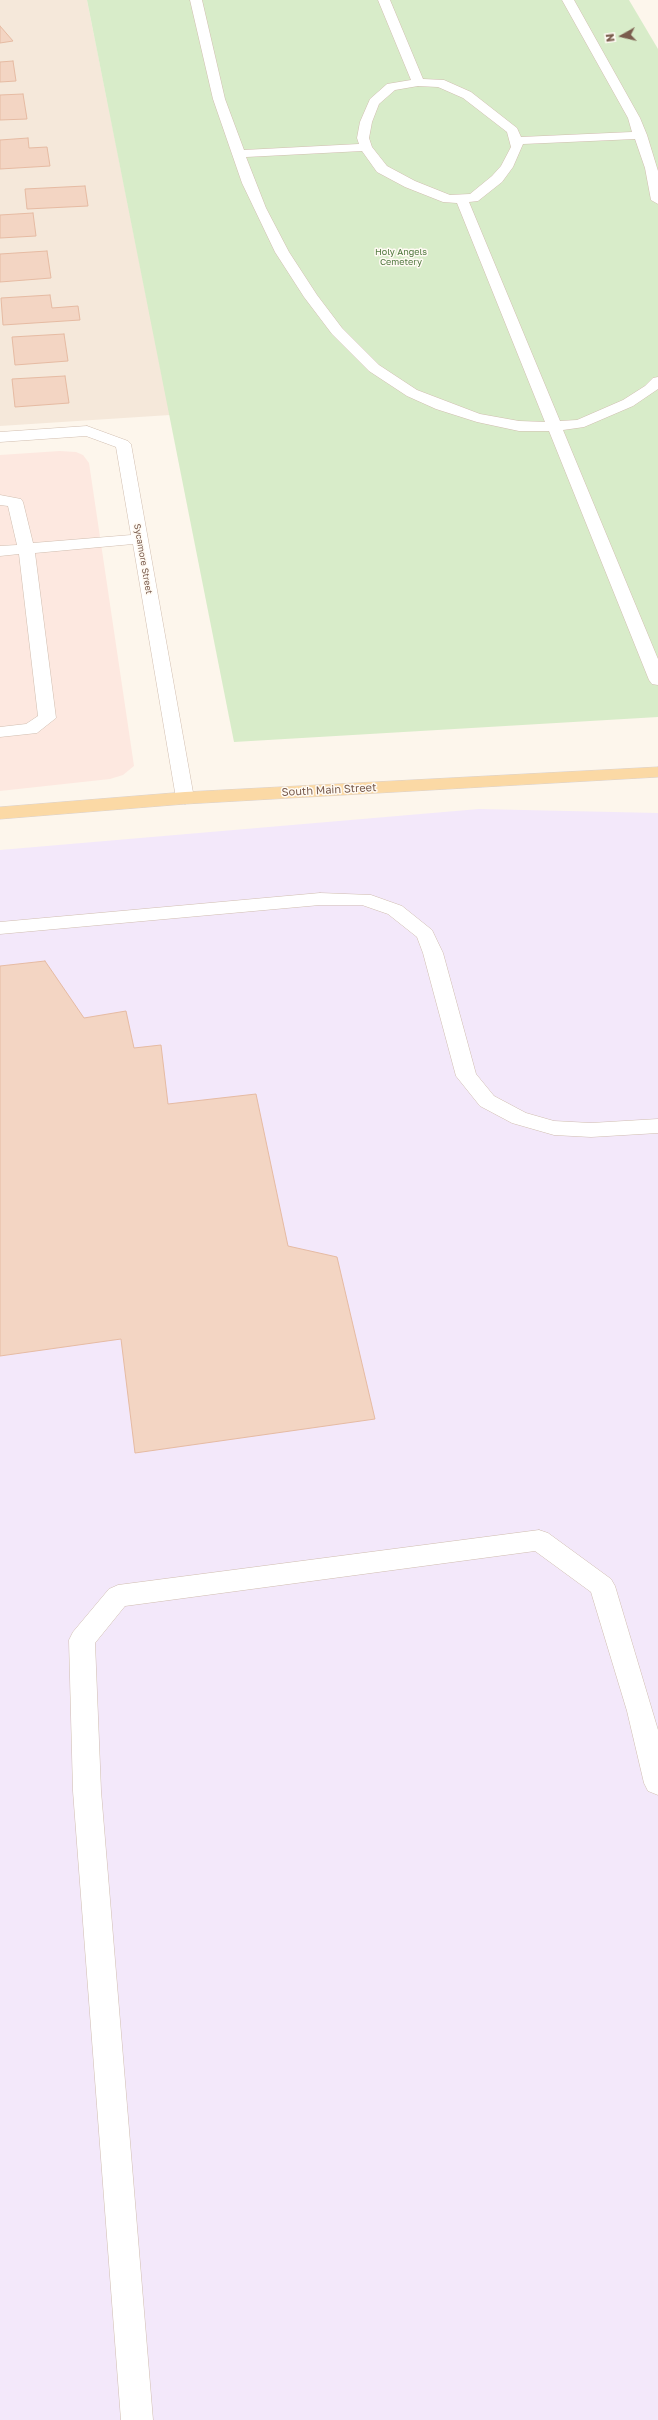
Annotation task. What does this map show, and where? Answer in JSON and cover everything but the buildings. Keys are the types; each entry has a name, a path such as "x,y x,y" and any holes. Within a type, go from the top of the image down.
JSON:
{"main road":[{"name":"South Main Street","path":"0,813 185,798 658,772"}],"street":[{"path":"196,0 219,99 248,183 282,252 312,297 337,330 374,368 412,393 477,418 519,426 579,424 628,403 650,389 658,381"},
{"path":"384,0 418,82"},
{"path":"568,0 626,101 641,135 658,200"},
{"path":"418,82 440,84 467,95 506,124 513,131 517,141 513,156 497,179 480,194 462,200 444,198 394,176 382,169 366,147 364,138 366,122 374,102 391,88 418,82"},
{"path":"517,141 641,135"},
{"path":"239,154 366,147"},
{"path":"462,200 658,680"},
{"name":"Sycamore Street","path":"0,437 87,431 123,444 185,798"},
{"path":"0,500 16,502 26,549 47,718 31,729 0,732"},
{"path":"0,551 140,539"},
{"path":"0,928 320,899 364,899 395,910 425,934 433,953 466,1076 487,1101 519,1118 554,1128 591,1130 658,1126"},
{"path":"137,2420 87,1791 82,1640 118,1596 539,1540 602,1586 658,1783"}],"shaded area":[{"path":"0,0 87,0 170,415 0,426"},
{"path":"60,451 76,452 83,455 89,463 134,766 123,775 110,779 0,791 0,455"},
{"path":"479,809 658,813 658,2420 0,2420 0,850"}],"green space":[{"name":"Holy Angels Cemetery","path":"87,0 629,0 658,49 658,717 234,742"}]}
